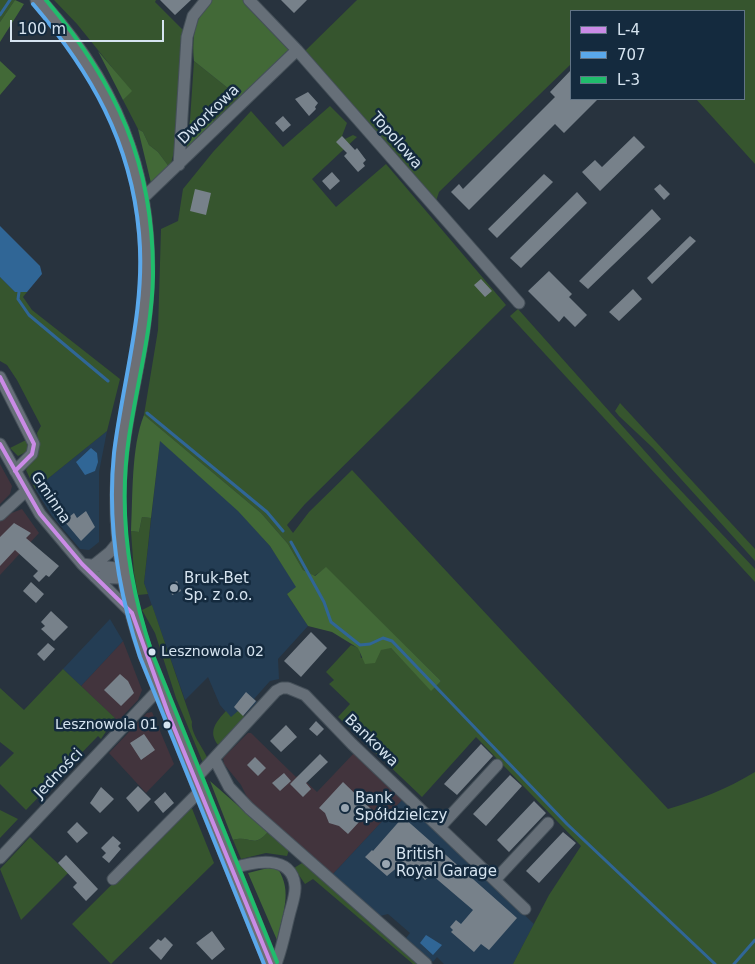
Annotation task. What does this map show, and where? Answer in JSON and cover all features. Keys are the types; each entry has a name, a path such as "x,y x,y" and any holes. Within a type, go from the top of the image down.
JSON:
{"main road":[{"path":"38,0 69,36 106,94 127,142 142,199 147,235 147,282 143,325 118,473 119,541 124,574 132,613 159,688 270,964"}],"street":[{"path":"179,165 187,37 194,16 206,0"},
{"name":"Topolowa","path":"250,0 297,50 519,303"},
{"name":"Dworkowa","path":"142,199 297,50"},
{"path":"0,377 34,444 32,454 15,471"},
{"name":"Gminna","path":"0,444 40,514 88,565 95,577 132,613"},
{"path":"0,515 26,491"},
{"path":"88,565 110,552 119,541"},
{"path":"88,565 116,568 124,574 117,578 95,577"},
{"name":"Jedności","path":"0,858 159,688"},
{"name":"Bankowa","path":"113,880 198,784 215,760 276,691 288,688 305,695 352,744 525,909"},
{"path":"215,760 229,787 249,808 426,964"},
{"path":"440,827 497,765"},
{"path":"495,880 548,823"},
{"path":"286,868 298,853"},
{"path":"232,868 258,861 273,861 286,868 293,878 294,892 282,950 276,964"}],"shaded area":[{"path":"107,431 99,472 99,542 89,550 80,549 52,516 35,489"},
{"path":"160,440 238,510 270,546 297,587 287,594 308,626 278,659 279,679 270,681 254,699 257,702 243,716 231,718 220,705 208,677 185,700 144,583"},
{"path":"0,464 12,486 10,494 0,504"},
{"path":"22,509 39,533 0,575 0,521 9,512 9,514"},
{"path":"110,619 123,641 81,686 63,669"},
{"path":"123,641 142,690 138,700 118,721 81,686"},
{"path":"152,712 174,764 146,793 109,753 147,713"},
{"path":"248,733 251,733 296,777 299,775 317,792 355,752 403,799 333,874 248,799 241,785 224,764 223,758"},
{"path":"403,799 534,924 513,964 444,964 437,957 433,962 406,938 410,933 388,914 380,916 333,874"}],"green space":[{"path":"0,0 15,0 0,22"},
{"path":"15,0 24,4 0,42 0,22"},
{"path":"54,0 156,0 155,2 183,30 178,135 170,168 158,152 149,145 143,132 138,129 123,100 131,91 77,24"},
{"path":"211,0 244,0 291,49 186,154 190,120 214,121 239,97 194,61 193,44 195,28 201,13"},
{"path":"357,0 755,0 755,164 697,100 745,100 745,10 570,10 570,65 439,192 436,201 305,51"},
{"path":"98,51 132,91 123,100"},
{"path":"0,61 16,76 0,95"},
{"path":"194,61 239,97 214,122 190,120"},
{"path":"330,106 347,123 342,136 345,139 353,135 357,137 312,179 336,207 386,164 506,305 305,504 287,525 293,533 309,512 352,470 668,809 713,794 755,772 755,964 513,964 549,895 581,846 476,737 422,797 338,717 350,704 329,684 334,680 326,672 351,645 359,648 361,658 384,648 391,648 431,690 441,681 326,568 314,576 303,570 288,544 261,513 144,415 158,330 161,229 178,221 183,189 213,152 251,111 283,147"},
{"path":"138,129 143,132 149,145 158,152 170,168 151,183"},
{"path":"0,277 15,292 27,292 23,297 32,310 120,379 107,431 35,489 26,470 39,445 37,433 41,426 17,380 7,365 0,361"},
{"path":"518,309 667,476 755,569 755,582 510,316"},
{"path":"620,403 755,549 755,561 653,448 619,416 615,411"},
{"path":"144,415 261,513 288,544 303,570 315,576 326,567 441,681 431,691 391,648 381,650 375,663 365,664 358,648 332,632 308,626 287,594 296,587 270,546 238,511 160,441 151,518 142,517 139,532 131,531 135,457"},
{"path":"26,440 29,444 26,452 18,456 10,448"},
{"path":"142,517 151,518 144,583 148,594 138,595 134,573 131,531 139,532"},
{"path":"152,605 192,722 193,730 208,759 203,763 176,698 155,633 142,610"},
{"path":"63,669 115,718 101,739 98,736 26,810 0,784 0,767 14,753 0,742 0,688 24,710"},
{"path":"226,711 231,717 238,711 245,717 219,746 215,741 214,727"},
{"path":"210,781 268,832 255,841 233,840"},
{"path":"191,806 214,863 111,964 72,924"},
{"path":"0,810 18,819 0,838"},
{"path":"268,832 289,850 287,856 266,853 241,859 233,840 255,841"},
{"path":"30,837 68,873 21,920 0,869"},
{"path":"302,863 306,864 420,964 413,964 313,879 305,884 294,868"},
{"path":"268,868 278,869 285,886 285,904 277,940 248,873"}],"water":[{"path":"0,226 40,266 42,274 27,292 15,292 0,277"},
{"path":"91,448 97,453 98,462 95,471 85,475 76,462"},
{"path":"426,935 442,945 433,955 420,943"}],"building":[{"path":"160,0 191,0 175,15"},
{"path":"281,0 307,0 294,13"},
{"path":"570,71 570,100 597,100 564,133 555,124 469,210 451,192 459,184 463,189 555,97 550,92"},
{"path":"308,92 318,103 315,107 316,109 309,116 295,99"},
{"path":"283,116 291,125 283,132 275,123"},
{"path":"342,136 355,150 357,148 366,160 363,163 365,166 358,172 344,156 347,153 336,142"},
{"path":"634,136 645,147 600,191 582,172 595,160 602,167"},
{"path":"332,172 340,181 330,190 322,181"},
{"path":"544,174 553,182 497,238 488,229"},
{"path":"660,184 670,194 664,200 654,189"},
{"path":"195,189 211,193 206,215 190,211"},
{"path":"577,192 587,203 521,268 510,258"},
{"path":"652,209 661,219 588,289 579,281"},
{"path":"690,236 696,241 652,284 647,278"},
{"path":"549,271 572,294 569,297 587,315 575,327 564,316 559,322 528,291"},
{"path":"481,279 492,291 485,297 474,285"},
{"path":"633,289 642,299 619,321 609,312"},
{"path":"86,511 95,527 81,541 64,521 74,513 77,518"},
{"path":"14,523 31,533 26,538 59,566 49,577 46,575 39,582 33,576 38,571 15,550 0,566 0,537"},
{"path":"177,581 181,591 172,595 170,584"},
{"path":"31,582 44,594 36,603 23,591"},
{"path":"51,611 68,627 54,641 41,629 45,626 41,622"},
{"path":"311,632 327,648 301,677 284,661"},
{"path":"48,643 55,649 44,661 37,654"},
{"path":"120,674 128,681 134,693 121,706 104,690"},
{"path":"246,692 256,701 243,716 234,707"},
{"path":"316,721 324,729 317,736 309,729"},
{"path":"286,725 297,737 281,752 270,741"},
{"path":"144,734 155,750 141,760 130,743"},
{"path":"481,744 493,756 457,795 444,784"},
{"path":"320,754 328,762 306,783 311,789 303,797 290,784"},
{"path":"255,757 266,768 258,776 247,765"},
{"path":"284,773 291,781 280,791 272,783"},
{"path":"510,775 522,786 486,826 473,814"},
{"name":"Bank Spółdzielczy","path":"343,782 371,809 348,834 339,826 329,823 325,813 319,808"},
{"path":"138,786 151,799 138,812 126,798"},
{"path":"101,787 114,799 100,813 90,803"},
{"path":"165,792 174,803 163,813 154,802"},
{"path":"534,801 546,813 509,852 497,840"},
{"path":"403,817 517,918 489,950 481,944 474,952 451,932 453,930 450,927 456,920 461,924 473,910 432,875 425,880 414,868 409,873 400,865 387,876 365,857 373,851"},
{"path":"77,822 88,833 77,843 67,832"},
{"path":"563,832 576,843 539,883 526,871"},
{"path":"113,836 121,843 118,846 121,849 109,863 102,857 106,853 101,848"},
{"path":"66,855 98,889 86,901 73,887 77,883 58,863"},
{"path":"212,931 225,949 212,960 196,943"},
{"path":"165,937 173,945 161,960 149,948 158,939 161,941"}],"waterway":[{"path":"0,15 10,0"},
{"path":"19,292 18,299 29,315 108,381"},
{"path":"147,413 267,512 283,531"},
{"path":"291,542 324,602 331,622 360,645 370,644 383,638 392,641 567,824 715,964"},
{"path":"734,964 755,940"}],"transit line":[{"name":"L-3","path":"46,0 71,31 93,63 111,95 126,128 138,162 147,197 152,235 152,296 126,465 125,519 131,573 152,653 277,962"},
{"name":"707","path":"33,4 73,56 105,110 117,138 135,200 140,261 137,316 118,425 112,479 113,531 120,582 140,657 264,964"},
{"name":"L-4","path":"0,377 34,444 32,454 15,471"},
{"name":"L-4","path":"0,444 40,514 82,564 132,613 168,713 271,964"}],"place":[{"name":"Bruk-Bet Sp. z o.o.","path":"174,588"},
{"name":"Lesznowola 02","path":"152,652"},
{"name":"Lesznowola 01","path":"167,725"},
{"name":"Bank Spółdzielczy","path":"345,808"},
{"name":"British Royal Garage","path":"386,864"}]}
